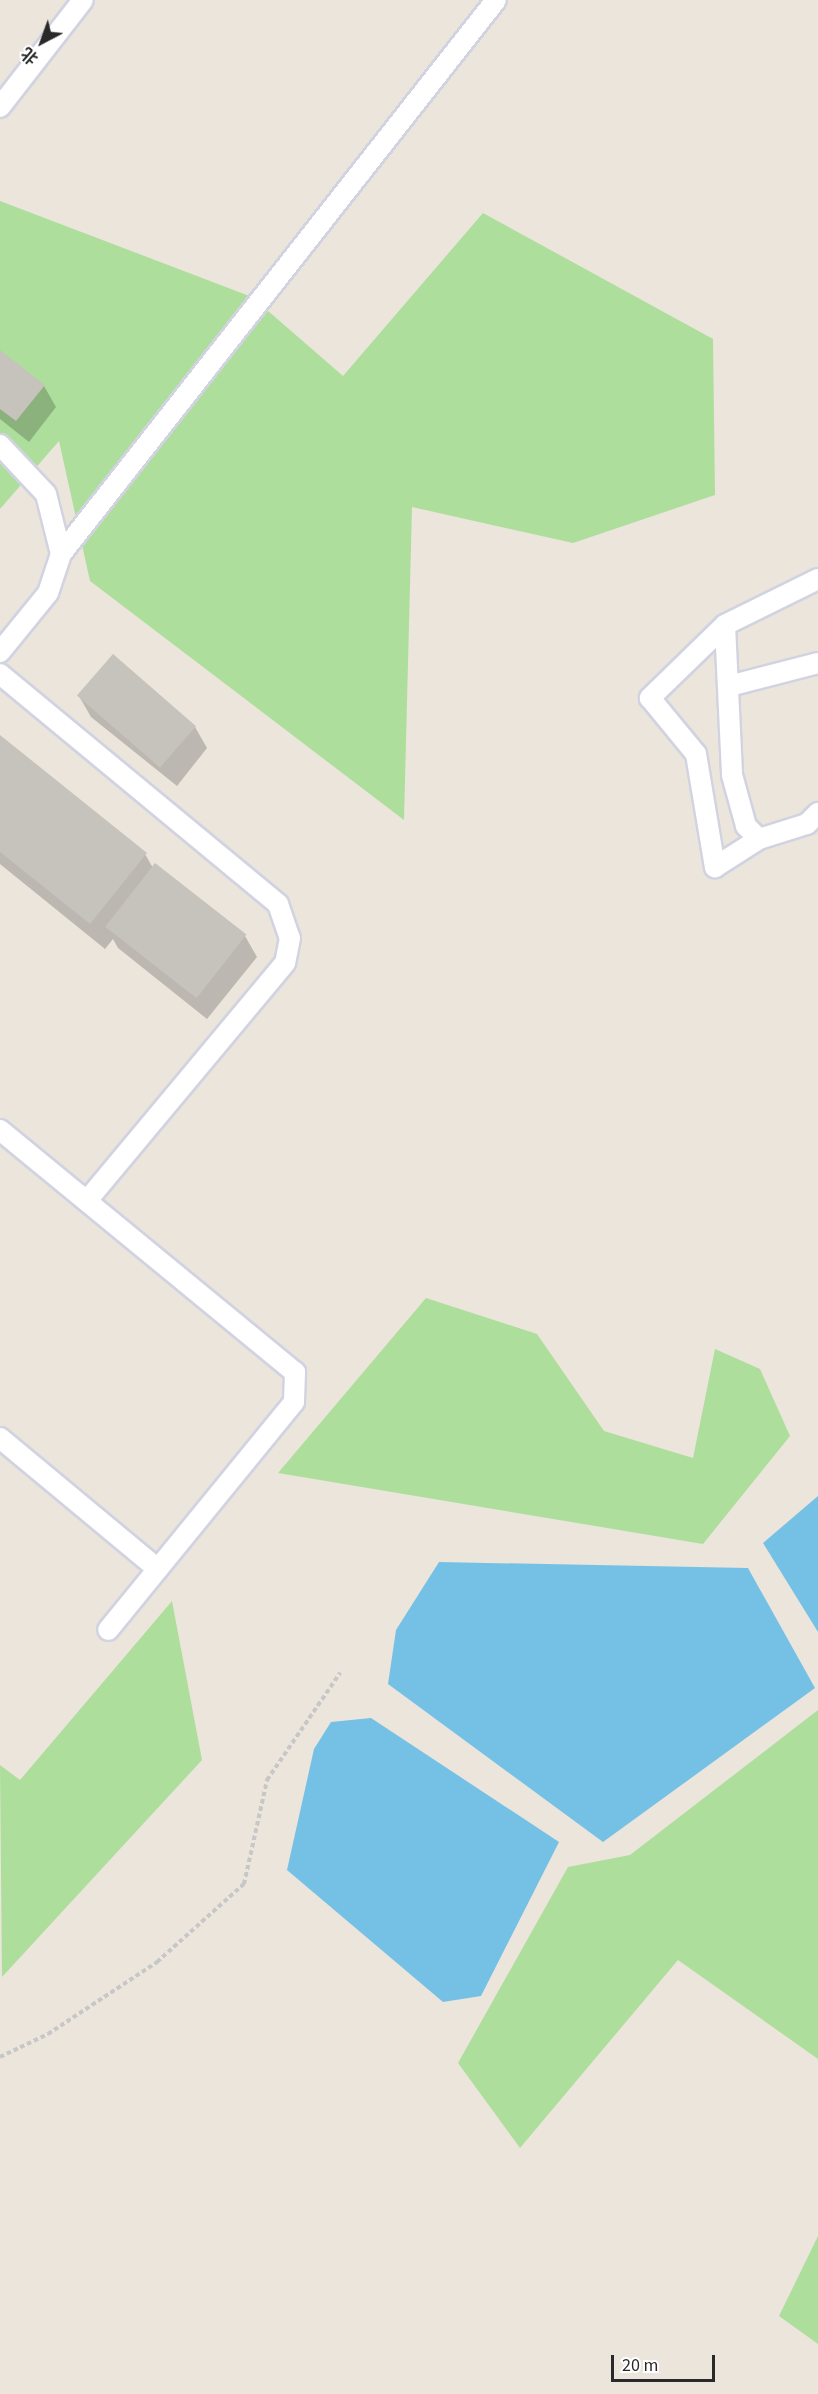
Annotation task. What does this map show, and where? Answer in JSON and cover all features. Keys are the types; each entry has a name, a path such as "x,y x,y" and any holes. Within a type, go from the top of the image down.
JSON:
{"lane":[{"path":"0,108 83,0"},
{"path":"0,652 48,593 61,554 496,0"},
{"path":"0,445 46,494 61,554"},
{"path":"818,579 725,625 650,698 696,754 715,867 759,839 807,824 818,813"},
{"path":"725,625 732,775 746,826 759,839"},
{"path":"729,686 818,663"},
{"path":"0,674 278,904 290,938 285,963 87,1201"},
{"path":"0,1130 296,1372 294,1402 108,1630"},
{"path":"0,1438 158,1569"}],"path":[{"path":"0,2057 48,2034 157,1962 244,1884 267,1780 340,1673"}],"green space":[{"path":"0,201 252,297 343,376 483,213 713,339 715,495 573,543 412,507 404,820 90,581 59,441 0,509"},
{"path":"426,1298 537,1334 604,1431 693,1458 715,1349 760,1369 790,1436 703,1544 278,1473"},
{"path":"172,1601 202,1760 2,1977 0,1765 20,1780"},
{"path":"818,1710 818,2059 678,1960 520,2148 458,2063 568,1867 630,1855"},
{"path":"818,2236 818,2344 779,2316"}],"water":[{"path":"818,1496 818,1632 763,1543"},
{"path":"439,1562 748,1568 815,1688 603,1842 388,1684 396,1630"},
{"path":"371,1718 559,1842 481,1996 443,2002 287,1870 314,1749 331,1722"}],"building":[{"path":"0,350 45,385 16,421 0,409"},
{"path":"113,654 196,726 160,768 77,696"},
{"path":"0,735 147,853 90,924 0,852"},
{"path":"155,863 246,934 197,998 105,927"}]}
